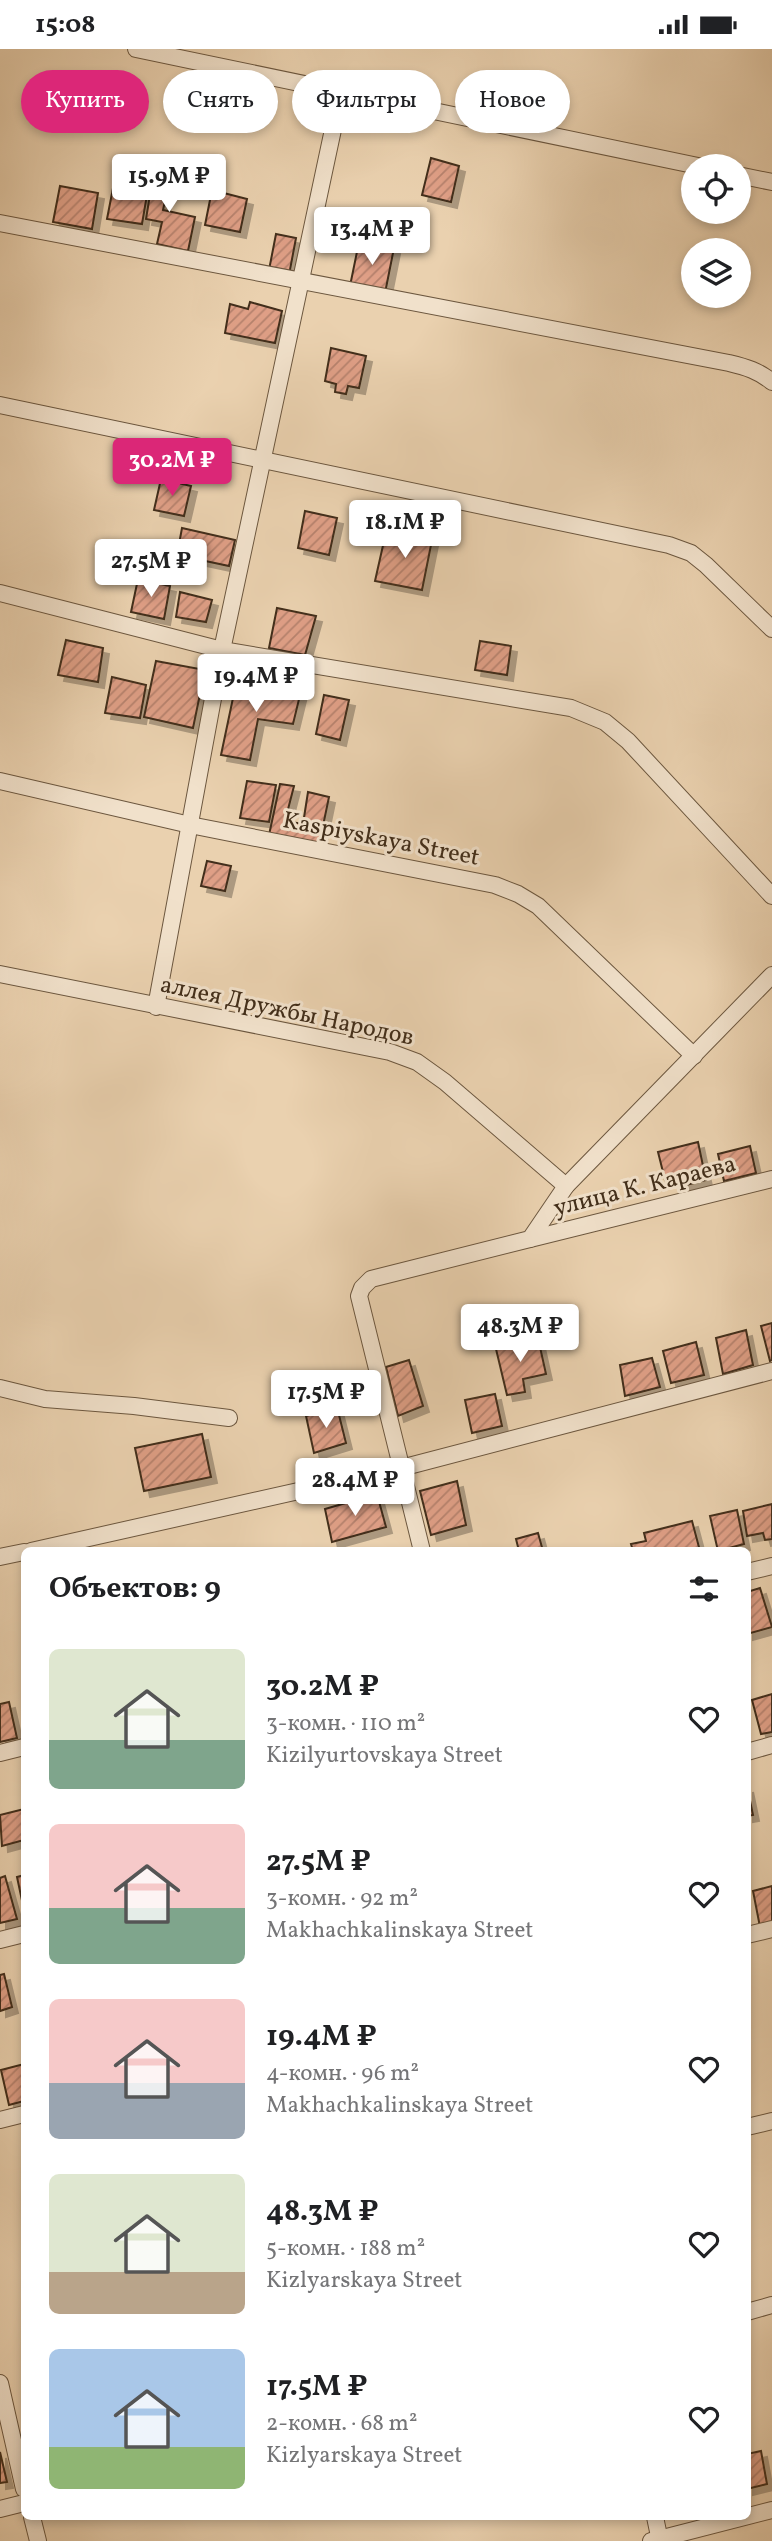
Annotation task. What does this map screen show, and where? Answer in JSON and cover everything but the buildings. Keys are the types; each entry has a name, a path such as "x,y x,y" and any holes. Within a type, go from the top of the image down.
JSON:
{"street":[{"path":"136,49 292,82"},
{"path":"441,113 681,162"},
{"path":"156,1007 222,650 333,133"},
{"path":"751,178 772,182"},
{"path":"0,223 749,367 772,382"},
{"path":"0,405 669,545 691,553 706,565 772,629"},
{"path":"0,593 222,650 571,708 605,722 628,741 772,895"},
{"name":"Kaspiyskaya Street","path":"0,781 190,825 495,885 538,906 695,1056"},
{"name":"аллея Дружбы Народов","path":"0,974 390,1052 417,1062 445,1082 566,1186"},
{"path":"530,1239 566,1186 772,975"},
{"name":"улица К. Караева","path":"401,1468 359,1296 362,1288 371,1279 772,1179"},
{"path":"49,1547 401,1468 772,1371"},
{"path":"0,1388 45,1399 134,1406 229,1418"},
{"path":"401,1468 421,1547"},
{"path":"0,1557 21,1553"},
{"path":"751,1570 772,1566"},
{"path":"751,1751 772,1745"},
{"path":"0,1753 21,1748"},
{"path":"751,1934 772,1929"},
{"path":"0,1940 21,1935"},
{"path":"0,2120 21,2115"},
{"path":"751,2126 772,2121"},
{"path":"751,2311 772,2305"},
{"path":"0,2383 21,2476"},
{"path":"0,2509 21,2504"},
{"path":"751,2515 772,2510"},
{"path":"33,2520 38,2541"},
{"path":"655,2520 657,2540 734,2520"}]}
